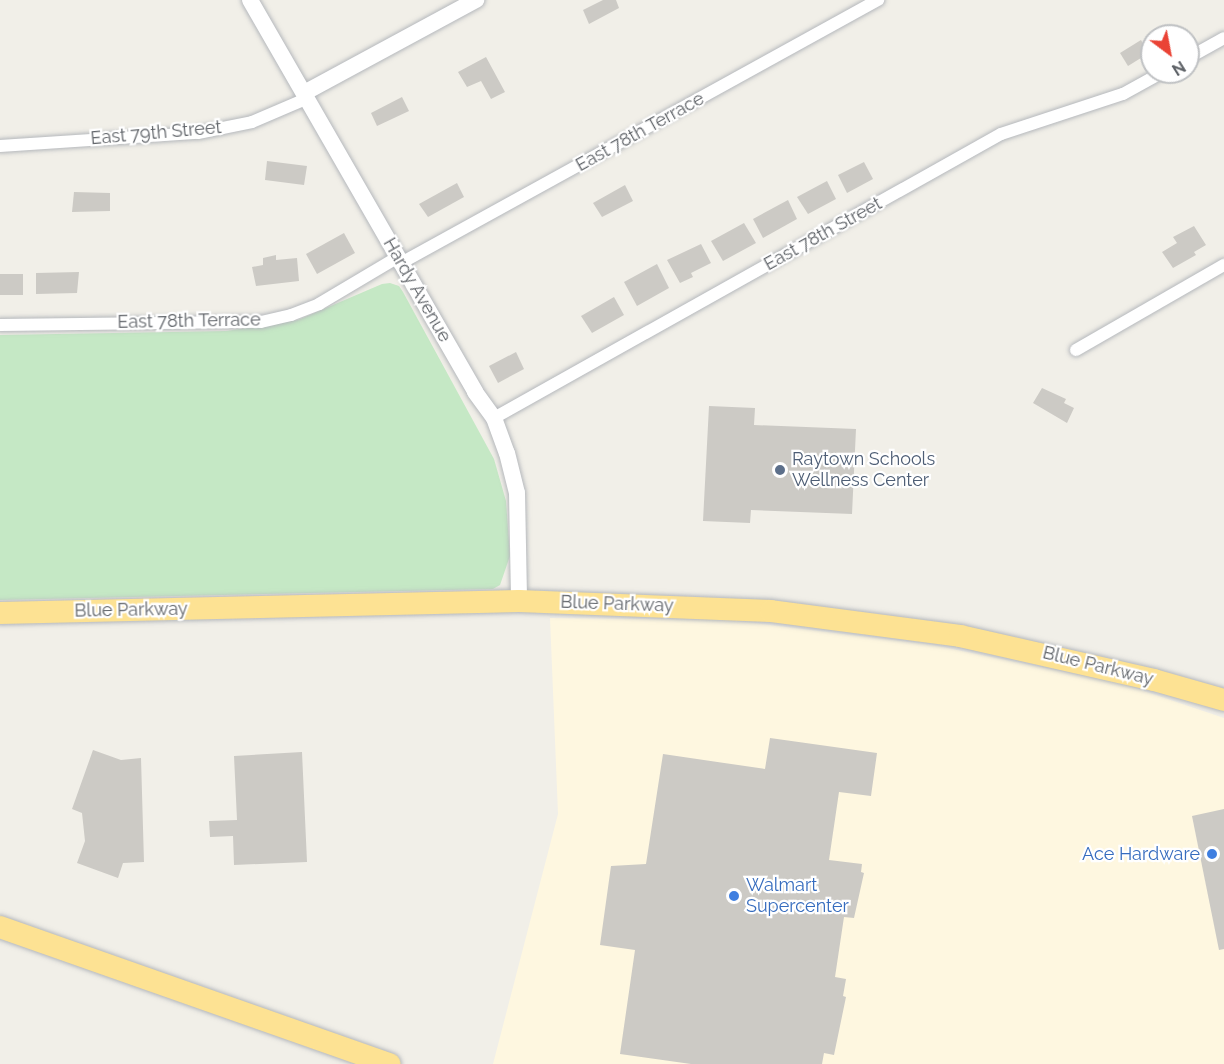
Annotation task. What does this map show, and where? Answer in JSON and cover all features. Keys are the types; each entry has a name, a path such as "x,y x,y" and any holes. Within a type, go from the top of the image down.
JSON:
{"highway":[{"name":"Blue Parkway","path":"0,613 519,600 771,611 871,622 960,636 1055,655 1224,700"},
{"path":"0,927 390,1064"}],"street":[{"name":"Hardy Avenue","path":"250,0 475,392 494,418 507,453 517,493 519,600"},
{"name":"East 79th Street","path":"0,146 198,133 252,122 306,95 476,0"},
{"name":"East 78th Terrace","path":"0,325 261,322 291,315 319,304 878,0"},
{"path":"1200,51 1224,38"},
{"name":"East 78th Street","path":"494,418 1001,134 1086,109 1124,94 1142,84"},
{"path":"1076,350 1224,266"}],"shaded area":[{"path":"550,618 729,620 933,645 1123,684 1224,718 1224,1064 493,1064 558,814"}],"green space":[{"path":"390,283 399,286 403,292 494,459 506,501 510,556 500,585 493,589 0,600 0,335 226,331 298,320 382,284"}],"building":[{"path":"603,0 616,0 619,8 589,24 583,10"},
{"path":"1140,41 1140,59 1128,66 1120,53"},
{"path":"486,57 505,92 491,99 481,81 467,87 458,72"},
{"path":"402,97 409,111 377,126 371,113"},
{"path":"267,161 307,166 304,185 265,180"},
{"path":"864,162 873,179 847,193 838,175"},
{"path":"827,181 836,199 808,214 797,197"},
{"path":"457,183 464,197 428,217 419,204"},
{"path":"625,185 633,201 602,217 593,203"},
{"path":"74,192 110,193 110,211 72,212"},
{"path":"788,200 797,219 763,238 753,219"},
{"path":"744,223 756,243 723,261 711,241"},
{"path":"1194,226 1206,245 1194,252 1196,255 1173,268 1162,252 1177,243 1173,237"},
{"path":"344,233 355,253 317,274 306,254"},
{"path":"701,244 711,263 691,273 693,277 680,283 667,260"},
{"path":"276,255 276,260 297,258 299,281 256,286 252,267 263,265 263,258"},
{"path":"657,264 669,288 637,306 624,282"},
{"path":"79,272 77,293 36,294 36,273"},
{"path":"0,274 23,274 23,295 0,295"},
{"path":"614,297 624,315 592,333 581,316"},
{"path":"516,352 524,369 498,383 489,366"},
{"path":"1042,388 1066,399 1064,403 1074,408 1067,423 1033,403"},
{"name":"Raytown Schools Wellness Center","path":"709,406 755,408 754,425 856,429 852,514 751,510 750,523 703,521"},
{"name":"Walmart Supercenter","path":"770,738 877,753 871,796 839,792 829,860 862,864 861,872 864,873 854,918 844,917 835,977 846,979 843,996 846,997 834,1055 824,1053 822,1064 691,1064 620,1054 635,950 600,945 611,866 646,864 663,754 765,769"},
{"path":"93,750 121,760 141,758 144,862 123,863 118,878 77,863 85,841 82,813 72,809"},
{"path":"302,752 307,862 234,865 233,836 210,837 209,821 237,820 234,756"},
{"name":"Ace Hardware","path":"1224,809 1224,949 1219,950 1192,816"}],"place":[{"name":"Raytown Schools Wellness Center","path":"780,470"},
{"name":"Ace Hardware","path":"1212,854"},
{"name":"Walmart Supercenter","path":"734,896"}]}
